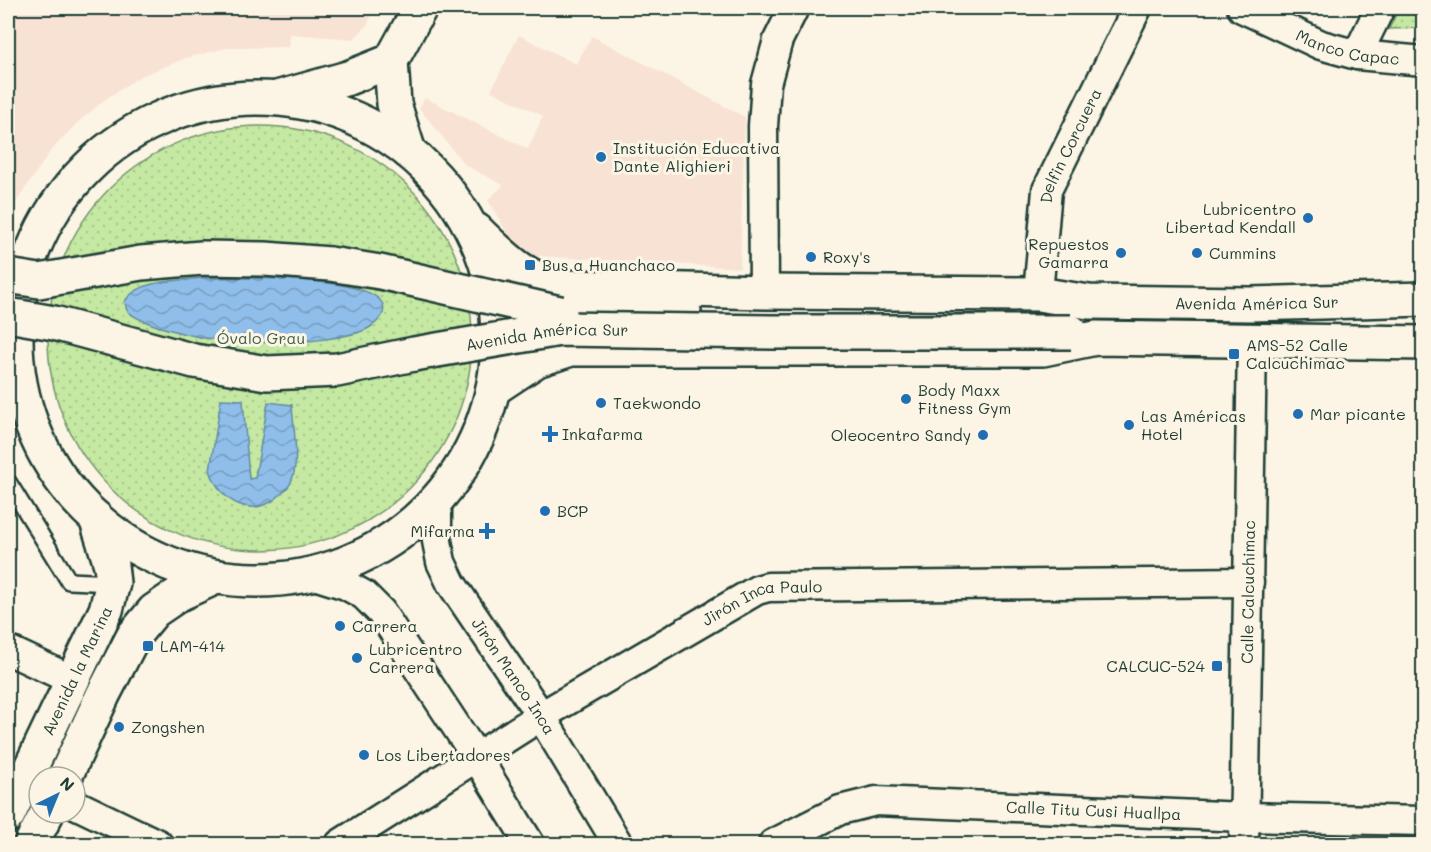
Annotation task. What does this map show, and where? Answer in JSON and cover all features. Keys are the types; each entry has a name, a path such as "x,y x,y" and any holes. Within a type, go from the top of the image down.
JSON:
{"main road":[{"path":"409,152 394,104 391,61 420,8"},
{"path":"277,98 348,78 391,61"},
{"path":"277,98 324,107 369,126 409,152 441,184 466,221 488,270 498,323 498,356 493,389 481,429 463,466 438,500 401,533 358,558 311,574 264,580 216,577 172,564 132,545 96,518 63,482 38,439 15,387 18,303 27,263 43,224 75,178 117,141 156,119 166,114 220,100 277,98"},
{"name":"Avenida América Sur","path":"466,221 510,262 535,279 560,287 764,292 1038,294 1080,320"},
{"path":"8,244 43,224"},
{"name":"Avenida América Sur","path":"8,276 39,281 141,263 202,258 265,259 330,264 380,272 560,313 1080,320 1252,339 1424,343"},
{"name":"Avenida América Sur","path":"8,315 54,322 194,362 267,373 337,370 414,354 560,329 772,332 1080,320 1250,304 1424,299"},
{"name":"Avenida América Sur","path":"493,389 537,360 571,349 1043,349 1080,320"},
{"name":"Avenida la Marina","path":"8,815 106,610 113,583 107,547 96,518"},
{"path":"71,765 134,635 154,611 179,594 216,577"},
{"path":"32,844 41,825"}],"street":[{"path":"764,292 763,126 766,84 778,40 794,8"},
{"name":"Delfin Corcuera","path":"1038,294 1047,190 1137,8"},
{"name":"Manco Capac","path":"1242,8 1321,45 1357,55 1424,61"},
{"path":"1357,55 1380,8"},
{"name":"Calle Calcuchimac","path":"1244,844 1252,339"},
{"name":"Jirón Manco Inca","path":"438,500 437,541 441,562 450,583 541,716 618,844"},
{"path":"311,574 346,585 364,594 381,612 477,758 530,844"},
{"name":"Jirón Inca Paulo","path":"340,844 541,716 757,590 768,586 1249,582"},
{"path":"8,650 72,680"},
{"name":"Calle Titu Cusi Huallpa","path":"774,844 840,810 876,801 1244,817 1424,821"},
{"path":"87,810 158,844"}],"lane":[{"path":"8,482 69,581 113,583"}],"shaded area":[{"path":"8,8 375,8 367,25 354,39 290,34 289,47 226,48 186,58 139,77 107,98 77,123 50,152 8,214"},
{"name":"Institución Educativa Dante Alighieri","path":"519,35 576,64 592,36 745,117 740,268 520,255 488,200 503,185 465,165 419,108 425,98 528,149 543,116 491,91"}],"green space":[{"path":"1399,8 1423,8 1423,28 1389,29"},
{"name":"Óvalo Grau","path":"260,126 301,130 341,142 378,162 410,188 436,220 456,257 468,297 472,338 468,379 456,419 436,456 410,488 378,514 341,534 301,546 260,550 219,546 179,534 142,514 110,488 84,456 64,419 52,379 48,338 52,297 64,257 84,220 110,188 142,162 179,142 219,130"}],"water":[{"path":"202,278 273,279 338,284 364,291 380,300 383,313 374,324 359,332 323,339 277,343 204,338 151,324 132,315 126,309 125,301 131,294 149,285"},
{"path":"221,399 243,400 249,479 255,478 268,402 292,405 296,456 293,476 287,488 271,502 249,507 239,504 230,499 215,482 210,470"}],"place":[{"name":"Institución Educativa Dante Alighieri","path":"601,157"},
{"name":"Lubricentro Libertad Kendall","path":"1308,218"},
{"name":"Repuestos Gamarra","path":"1121,253"},
{"name":"Cummins","path":"1197,253"},
{"name":"Roxy's","path":"811,257"},
{"name":"Bus a Huanchaco","path":"530,265"},
{"name":"AMS-52 Calle Calcuchimac","path":"1234,354"},
{"name":"Body Maxx Fitness Gym","path":"906,399"},
{"name":"Taekwondo","path":"601,403"},
{"name":"Mar picante","path":"1298,414"},
{"name":"Las Américas Hotel","path":"1129,425"},
{"name":"Inkafarma","path":"550,434"},
{"name":"Oleocentro Sandy","path":"983,435"},
{"name":"BCP","path":"545,511"},
{"name":"Mifarma","path":"487,531"},
{"name":"Carrera","path":"340,626"},
{"name":"LAM-414","path":"148,646"},
{"name":"Lubricentro Carrera","path":"357,658"},
{"name":"CALCUC-524","path":"1217,666"},
{"name":"Zongshen","path":"119,727"},
{"name":"Los Libertadores","path":"364,755"}]}
